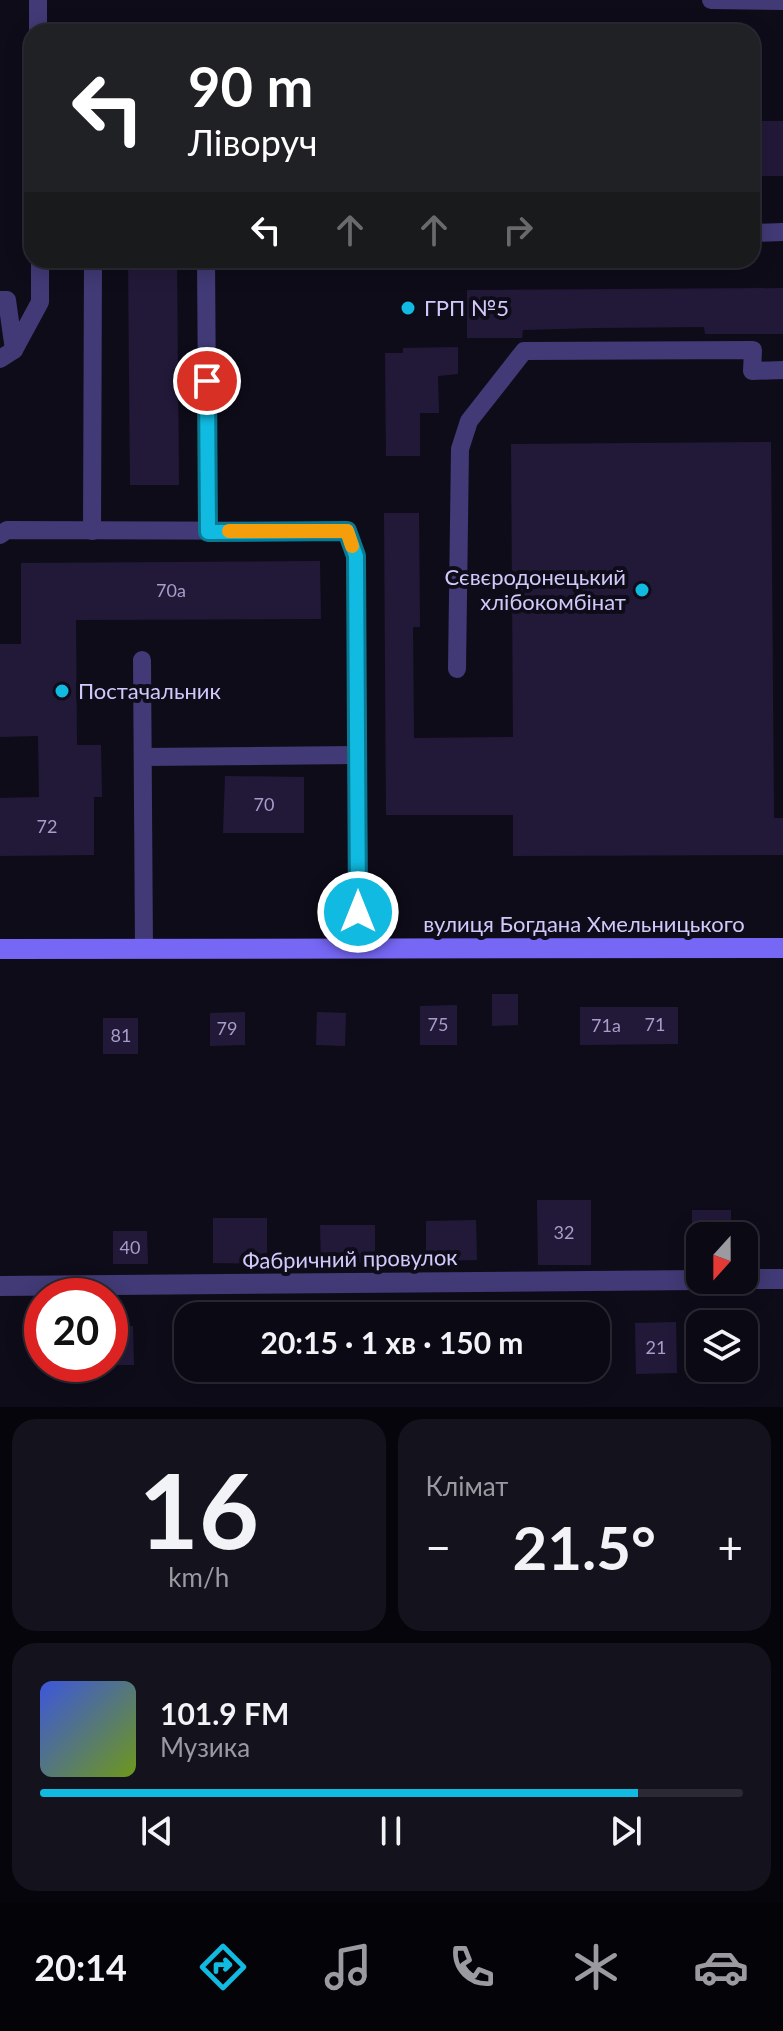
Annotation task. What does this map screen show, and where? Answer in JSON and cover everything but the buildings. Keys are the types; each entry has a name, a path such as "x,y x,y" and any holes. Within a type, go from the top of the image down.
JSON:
{"street":[{"name":"вулиця Богдана Хмельницького","path":"0,949 783,948"},
{"path":"758,1279 783,1279"},
{"name":"Фабричний провулок","path":"0,1286 686,1280"}],"lane":[{"path":"38,0 38,24"},
{"path":"711,0 783,1"},
{"path":"760,233 783,232"},
{"path":"7,354 40,302 40,268"},
{"path":"92,531 93,268"},
{"path":"206,268 208,532"},
{"path":"0,300 7,300 7,354"},
{"path":"457,669 460,449 469,421 524,351 753,350 752,371 783,370"},
{"path":"0,535 7,530 347,531 356,556 359,948"},
{"path":"142,660 144,949"},
{"path":"143,757 357,755"}],"slow traffic":[{"path":"229,531 347,531 352,546"}],"place":[{"name":"ГРП №5","path":"408,308"},
{"name":"Сєвєродонецький хлібокомбінат","path":"642,590"},
{"name":"Постачальник","path":"62,691"}],"route":[{"path":"207,381 208,532 347,531 356,556 358,912"}]}
